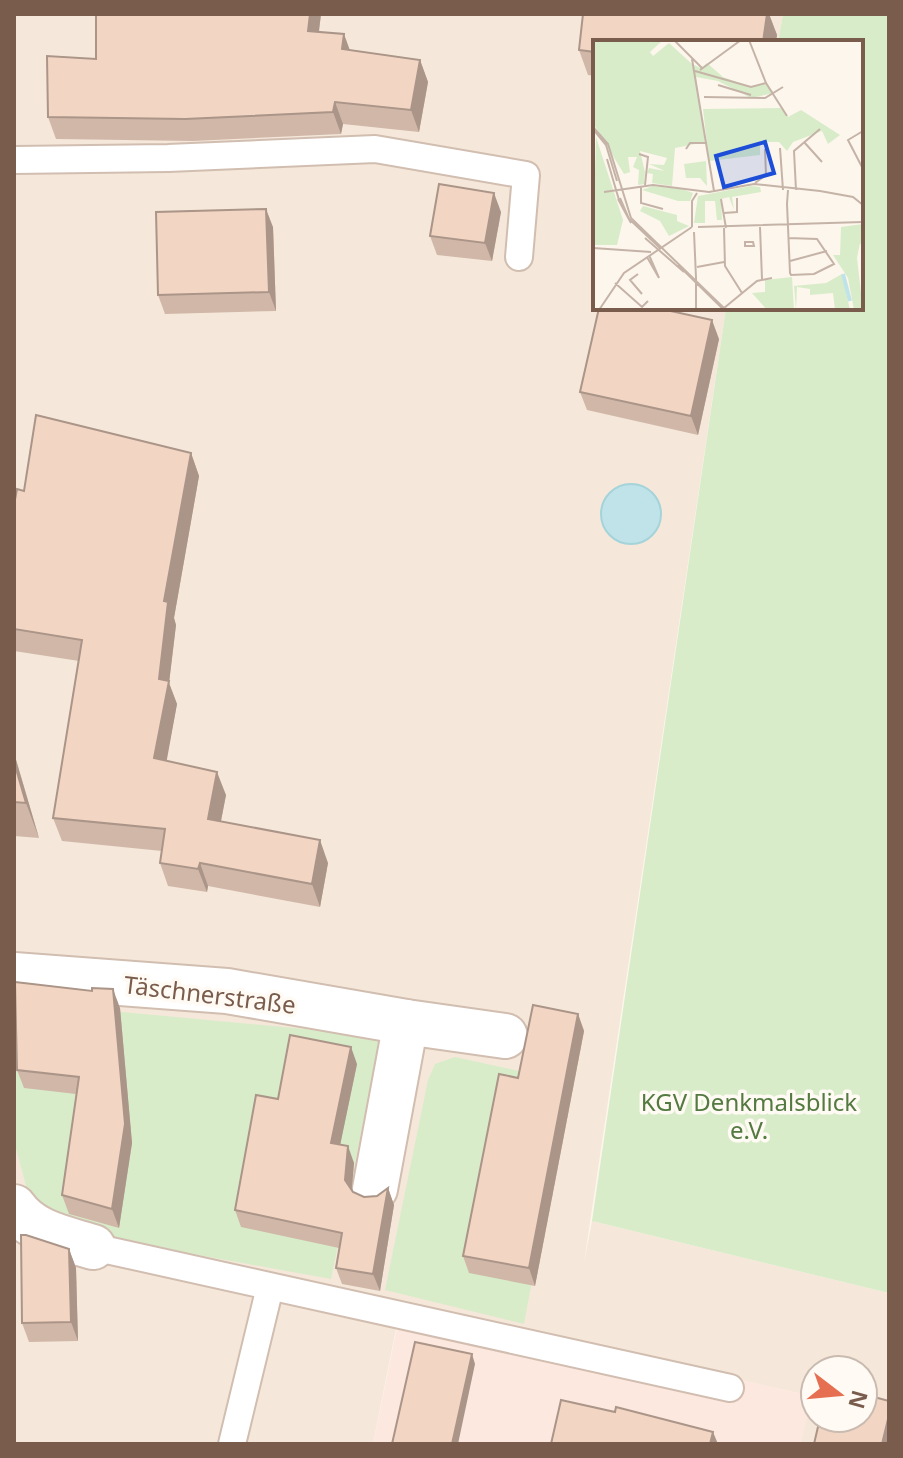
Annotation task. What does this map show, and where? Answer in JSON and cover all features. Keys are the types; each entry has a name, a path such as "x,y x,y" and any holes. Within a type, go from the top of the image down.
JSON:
{"street":[{"name":"Täschnerstraße","path":"14,975 227,991 505,1036"},
{"path":"375,1189 406,1022"},
{"path":"14,1207 22,1219 42,1231 93,1247"}],"lane":[{"path":"14,160 168,158 375,149 526,175 519,257"},
{"path":"93,1247 730,1388"},
{"path":"232,1444 270,1287"}],"shaded area":[{"path":"14,14 783,14 778,40 593,40 593,310 726,310 584,1263 592,1221 889,1293 889,1444 800,1444 802,1434 879,1434 879,1354 799,1354 799,1393 401,1304 373,1444 14,1444"},
{"path":"402,1303 799,1393 799,1434 802,1434 800,1444 373,1444"}],"green space":[{"name":"KGV Denkmalsblick e.V.","path":"783,14 889,14 889,1293 592,1221 726,310 863,310 863,40 778,40"},
{"path":"14,1002 381,1036 331,1279 99,1237 48,1217 28,1193 14,1141"},
{"path":"455,1057 569,1082 524,1324 385,1290 428,1080 435,1064"}],"water":[{"path":"631,484 643,486 652,493 659,502 659,526 652,535 643,542 631,544 619,542 610,535 603,526 601,514 603,502 610,493 619,486"}],"building":[{"path":"96,14 310,14 308,31 344,34 342,49 420,60 411,110 335,102 333,112 185,119 48,117 47,56 96,59"},
{"path":"583,14 767,14 763,40 593,40 593,52 579,50"},
{"path":"439,184 494,193 485,243 430,236"},
{"path":"266,209 269,292 158,295 156,212"},
{"path":"599,310 666,310 712,320 691,416 580,392"},
{"path":"36,415 191,453 164,601 168,602 159,679 169,681 154,758 217,772 208,819 320,840 312,884 200,863 198,869 160,863 165,829 53,818 82,640 14,629 14,505 17,489 24,491"},
{"path":"14,762 26,803 14,802"},
{"path":"15,982 92,991 92,988 113,989 125,1124 112,1209 62,1195 79,1077 17,1070"},
{"path":"533,1005 578,1014 529,1268 463,1256 499,1074 518,1078"},
{"path":"290,1035 351,1047 331,1143 348,1146 345,1180 353,1192 364,1197 377,1196 388,1188 373,1274 336,1268 342,1233 235,1210 256,1095 278,1099"},
{"path":"21,1235 69,1249 71,1322 22,1323"},
{"path":"415,1342 472,1354 452,1444 392,1444"},
{"path":"879,1398 889,1401 882,1444 814,1444 816,1434 879,1434"},
{"path":"561,1400 615,1412 616,1407 713,1432 710,1444 551,1444"}]}
